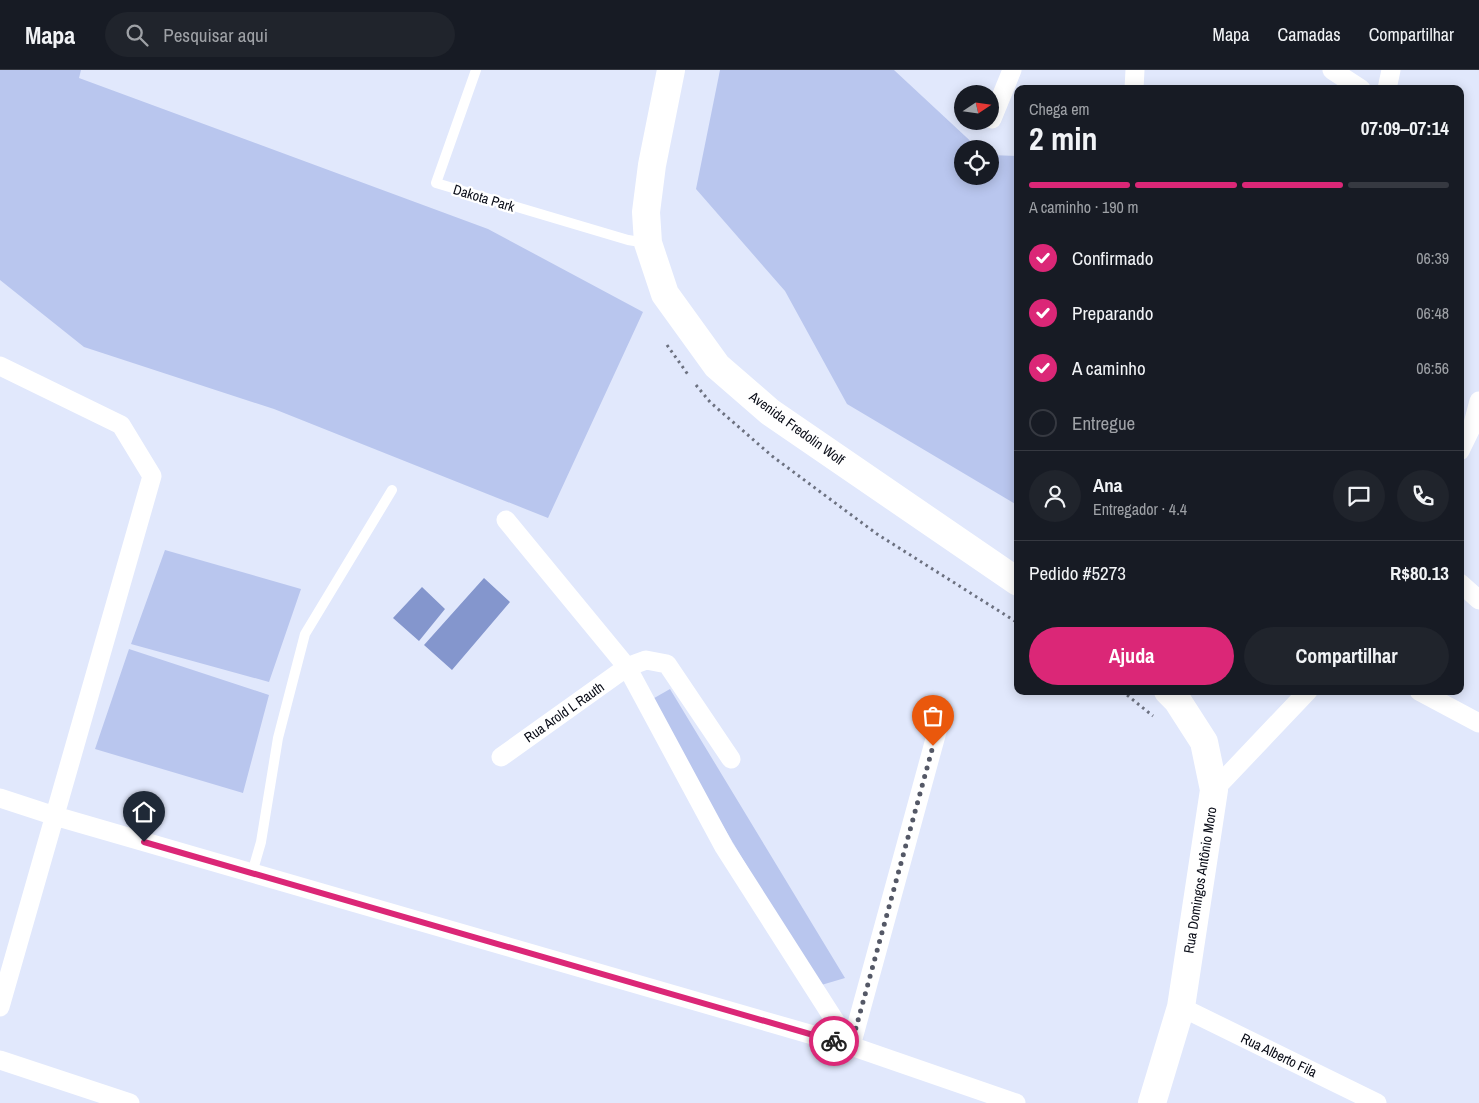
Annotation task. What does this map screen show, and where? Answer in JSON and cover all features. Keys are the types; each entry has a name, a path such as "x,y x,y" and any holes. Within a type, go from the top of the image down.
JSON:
{"main road":[{"name":"Avenida Fredolin Wolf","path":"671,70 652,165 646,212 648,243 664,294 717,366 770,412 1014,579"},
{"path":"1172,695 1204,742 1214,790"},
{"name":"Rua Domingos Antônio Moro","path":"1152,1103 1181,1006 1214,790"}],"street":[{"path":"999,102 1012,70"},
{"path":"1134,85 1135,70"},
{"path":"1332,70 1355,85"},
{"path":"1388,85 1390,70"},
{"path":"0,366 121,425 152,476 0,1006"},
{"path":"1464,443 1473,424 1479,400"},
{"path":"506,520 627,667 724,847 851,1046"},
{"path":"1464,587 1479,600"},
{"path":"627,667 646,660 667,664 731,759"},
{"name":"Rua Arold L Rauth","path":"501,757 627,667"},
{"name":"Rua Domingos Antônio Moro","path":"1214,790 1304,695"},
{"path":"1427,695 1479,723"},
{"path":"851,1046 938,728"},
{"path":"0,798 55,816 851,1046 1016,1103"},
{"name":"Rua Alberto Fila","path":"1181,1006 1377,1103"},
{"path":"0,1060 130,1103"}],"lane":[{"name":"Dakota Park","path":"476,70 436,183 628,240 648,243"},
{"path":"252,873 261,842 278,738 305,634 392,490"}],"shaded area":[{"path":"0,70 81,70 79,78 488,229 643,312 548,518 274,409 84,347 0,280"},
{"path":"720,70 894,70 954,126 954,130 959,130 969,140 954,140 954,185 999,185 999,155 1014,156 1014,503 847,404 785,291 696,189"},
{"path":"165,550 301,589 269,682 131,644"},
{"path":"484,578 510,602 452,670 424,645"},
{"path":"422,587 445,609 419,641 393,618"},
{"path":"129,649 269,695 243,793 95,749"},
{"path":"670,689 845,978 818,986 649,701"}],"way so far":[{"path":"834,1041 851,1046 933,746"}],"route":[{"path":"144,842 834,1041"}]}
